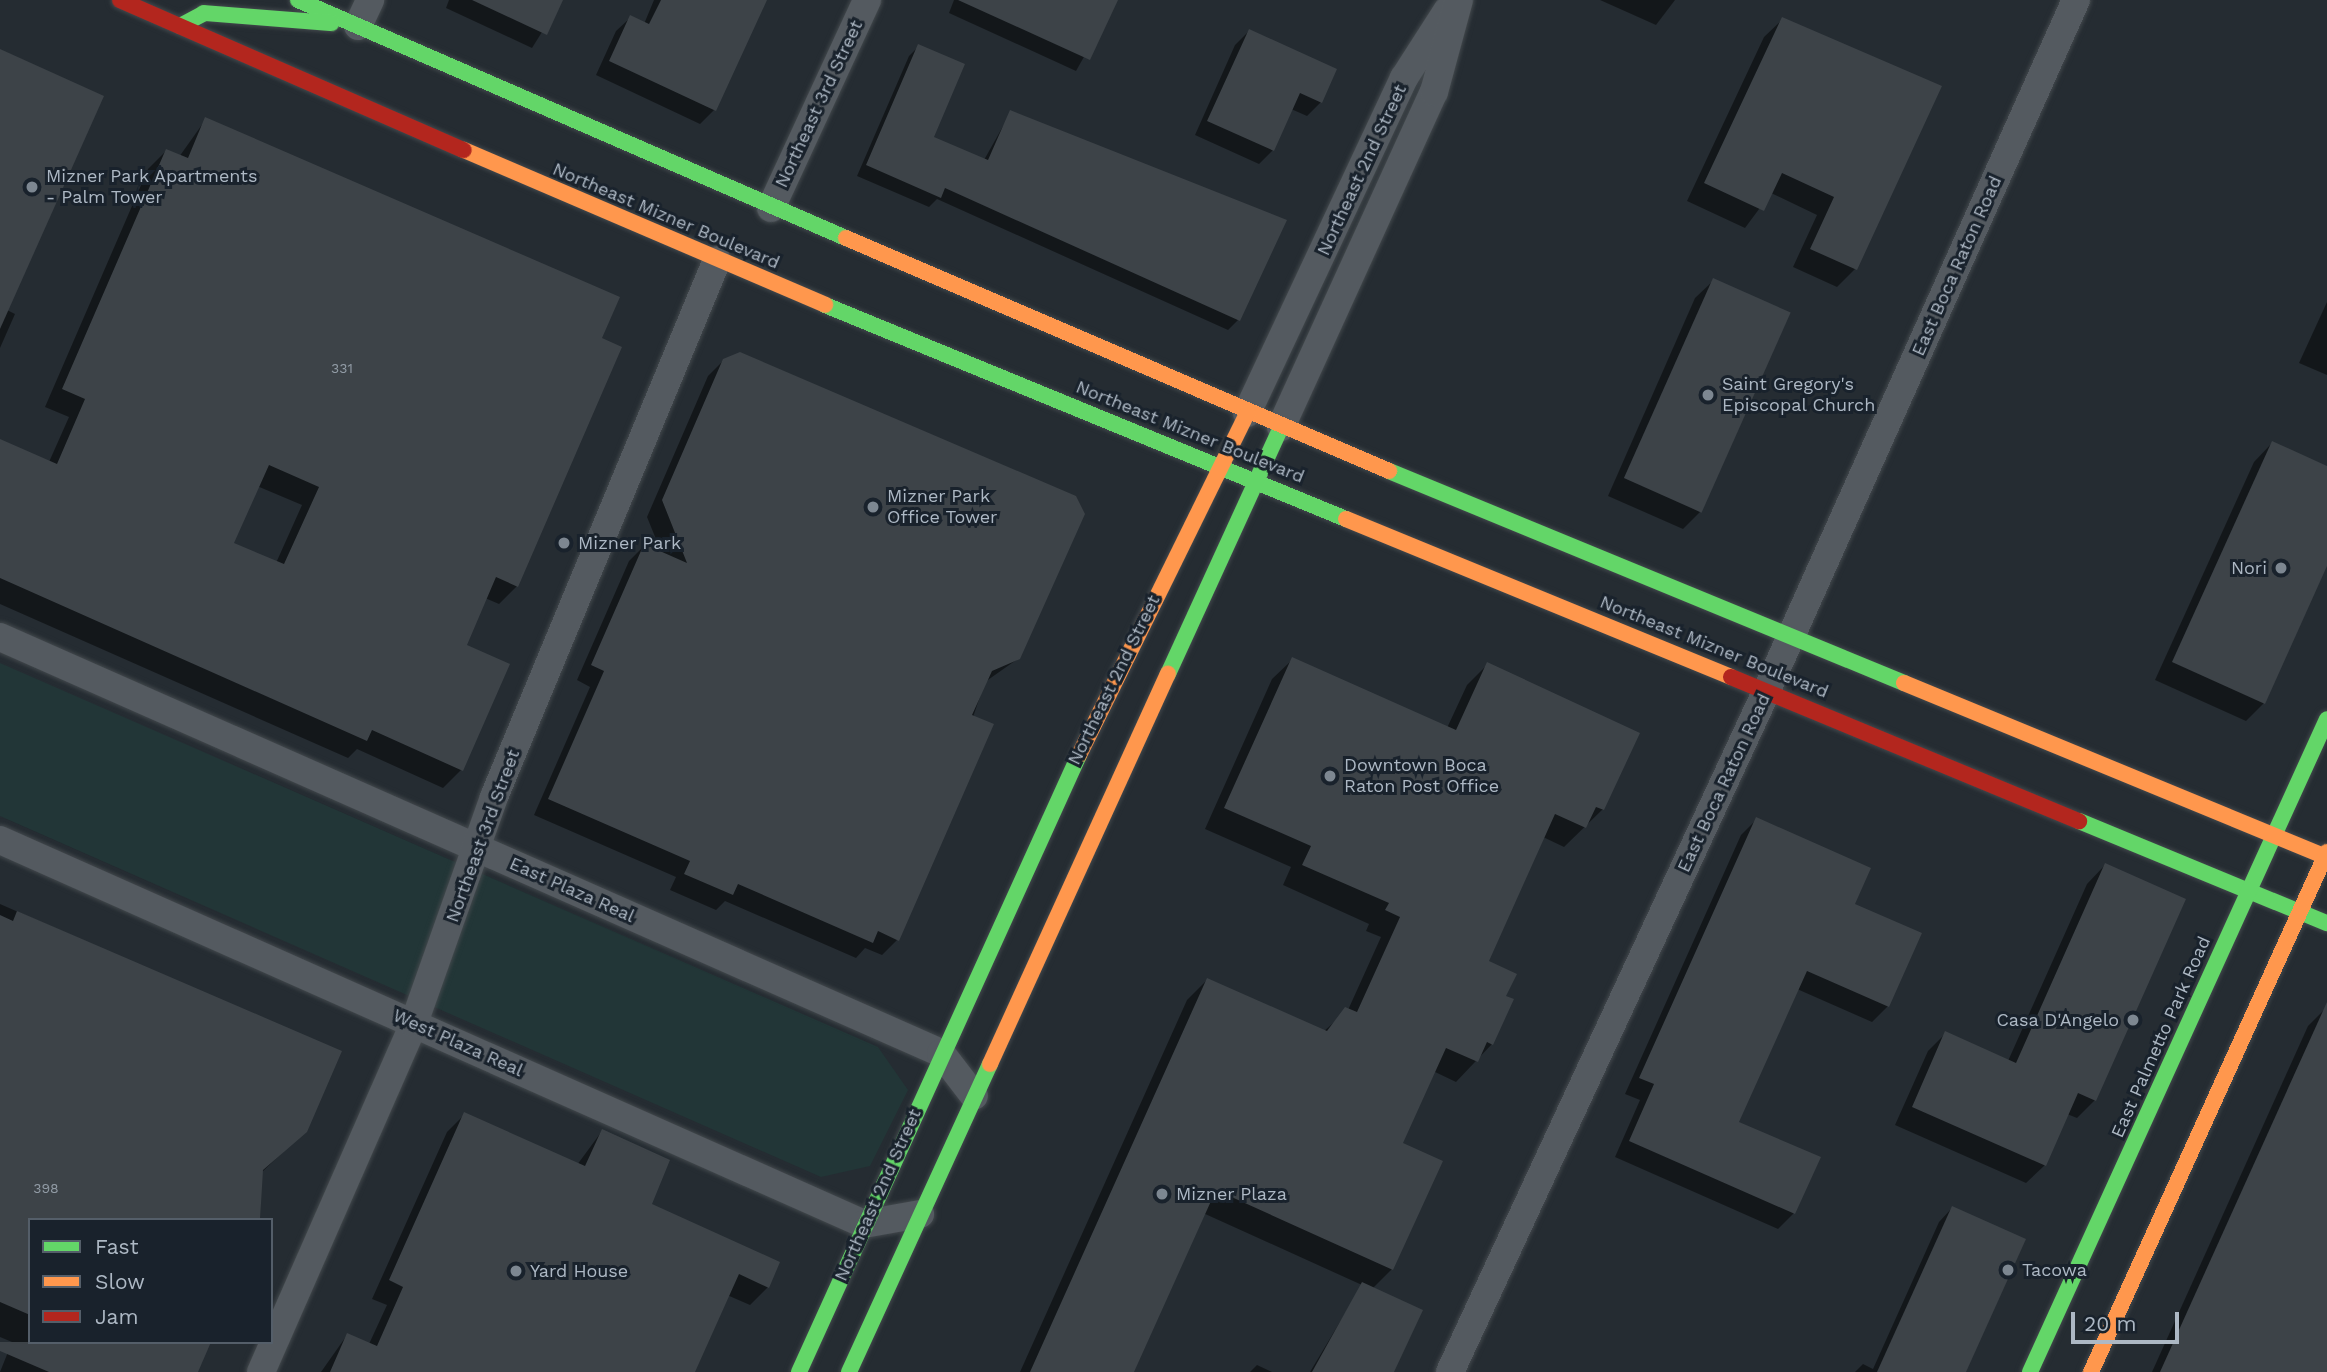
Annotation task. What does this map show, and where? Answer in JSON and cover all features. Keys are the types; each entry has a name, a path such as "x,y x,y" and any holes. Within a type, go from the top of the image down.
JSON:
{"main road":[{"name":"Northeast Mizner Boulevard","path":"120,0 717,260 2250,888 2327,923"},
{"path":"298,0 771,208 1281,427 2326,855 2091,1372"},
{"path":"180,26 204,13 358,26"},
{"name":"Northeast 2nd Street","path":"799,1372 941,1053 1247,412"},
{"name":"Northeast 2nd Street","path":"849,1372 1281,427"},
{"name":"East Palmetto Park Road","path":"2030,1372 2327,719"}],"street":[{"path":"358,26 370,0"},
{"name":"Northeast 3rd Street","path":"771,208 867,0"},
{"name":"Northeast 2nd Street","path":"1247,412 1404,78 1457,0"},
{"name":"Northeast 2nd Street","path":"1281,427 1434,92 1457,0"},
{"name":"East Boca Raton Road","path":"1450,1372 1767,690 2076,0"},
{"path":"1365,163 1395,177"},
{"name":"Northeast 3rd Street","path":"261,1372 414,1023 478,848 717,260"},
{"name":"East Plaza Real","path":"0,637 941,1053 974,1096"},
{"name":"West Plaza Real","path":"0,840 864,1224"},
{"path":"864,1224 919,1214"}],"green space":[{"path":"0,663 878,1047 908,1090 870,1166 821,1177 0,816"}],"building":[{"path":"472,0 563,0 547,35"},
{"path":"661,0 767,0 716,111 609,61 630,15 649,24"},
{"path":"958,0 1118,0 1090,60"},
{"path":"1782,17 1942,86 1857,270 1810,249 1834,197 1782,173 1764,211 1704,183"},
{"path":"1249,29 1337,69 1322,103 1300,93 1274,151 1207,121"},
{"path":"918,44 965,64 934,137 988,160 1010,110 1287,220 1240,321 945,188 941,198 866,165"},
{"name":"Mizner Park Apartments - Palm Tower","path":"0,49 104,96 0,329"},
{"path":"205,117 620,297 602,338 622,347 518,587 496,577 467,645 510,664 463,771 372,730 367,741 0,578 0,439 57,464 85,399 62,389 166,149 188,158","holes":["269,465 319,487 284,564 234,543"]},
{"name":"Saint Gregory's Episcopal Church","path":"1713,278 1791,313 1702,513 1624,478"},
{"path":"740,352 1076,496 1085,514 1020,659 992,671 972,715 994,724 899,941 878,931 873,943 738,884 733,895 684,874 690,861 548,799 604,671 591,665 644,544 687,563 662,500 723,359"},
{"path":"2272,441 2327,466 2327,566 2265,704 2172,662"},
{"path":"1292,657 1456,730 1487,662 1640,733 1604,810 1596,807 1586,828 1555,814 1489,961 1517,974 1506,996 1514,999 1493,1045 1487,1042 1478,1062 1446,1048 1403,1143 1443,1161 1393,1270 1216,1190 1134,1372 1030,1372 1207,978 1327,1031 1345,1007 1357,1012 1400,917 1385,910 1389,903 1302,865 1311,846 1224,808"},
{"path":"1756,817 1871,868 1855,904 1922,933 1889,1007 1807,971 1739,1122 1821,1157 1795,1214 1629,1141 1654,1084 1639,1078"},
{"path":"2105,863 2186,899 2096,1101 2078,1093 2046,1166 1912,1107 1945,1031 2016,1063"},
{"path":"17,911 342,1051 307,1132 263,1170 260,1218 28,1218 28,1314 0,1302 0,915 13,921"},
{"path":"2327,1002 2327,1372 2160,1372"},
{"path":"464,1112 585,1166 602,1129 670,1160 652,1204 780,1262 769,1288 739,1274 695,1372 330,1372 347,1333 377,1346 403,1287 389,1280"},
{"path":"1952,1206 2026,1239 1966,1372 1877,1372"},
{"path":"1362,1282 1423,1310 1394,1372 1312,1372"},
{"path":"0,1342 210,1344 198,1372 49,1372 0,1351"}],"traffic: fast":[{"path":"298,0 846,238"},
{"path":"180,26 204,13 332,23"},
{"path":"825,305 1346,519"},
{"path":"1168,674 1281,427"},
{"path":"1389,471 1904,683"},
{"path":"2030,1372 2327,719"},
{"path":"799,1372 1079,755"},
{"path":"2079,821 2327,923"},
{"path":"849,1372 990,1064"}],"traffic: slow":[{"path":"464,150 825,305"},
{"path":"846,238 1389,471"},
{"path":"1079,755 1247,413"},
{"path":"1346,519 1731,677"},
{"path":"990,1064 1168,674"},
{"path":"1904,683 2327,857"},
{"path":"2091,1372 2327,852"}],"traffic: jam":[{"path":"120,0 464,150"},
{"path":"1731,677 2079,821"}],"place":[{"name":"Mizner Park Apartments - Palm Tower","path":"32,187"},
{"name":"Saint Gregory's Episcopal Church","path":"1708,395"},
{"name":"Mizner Park Office Tower","path":"873,507"},
{"name":"Mizner Park","path":"564,543"},
{"name":"Nori","path":"2281,568"},
{"name":"Downtown Boca Raton Post Office","path":"1330,776"},
{"name":"Casa D'Angelo","path":"2133,1020"},
{"name":"Mizner Plaza","path":"1162,1194"},
{"name":"Tacowa","path":"2008,1270"},
{"name":"Yard House","path":"516,1271"}]}
